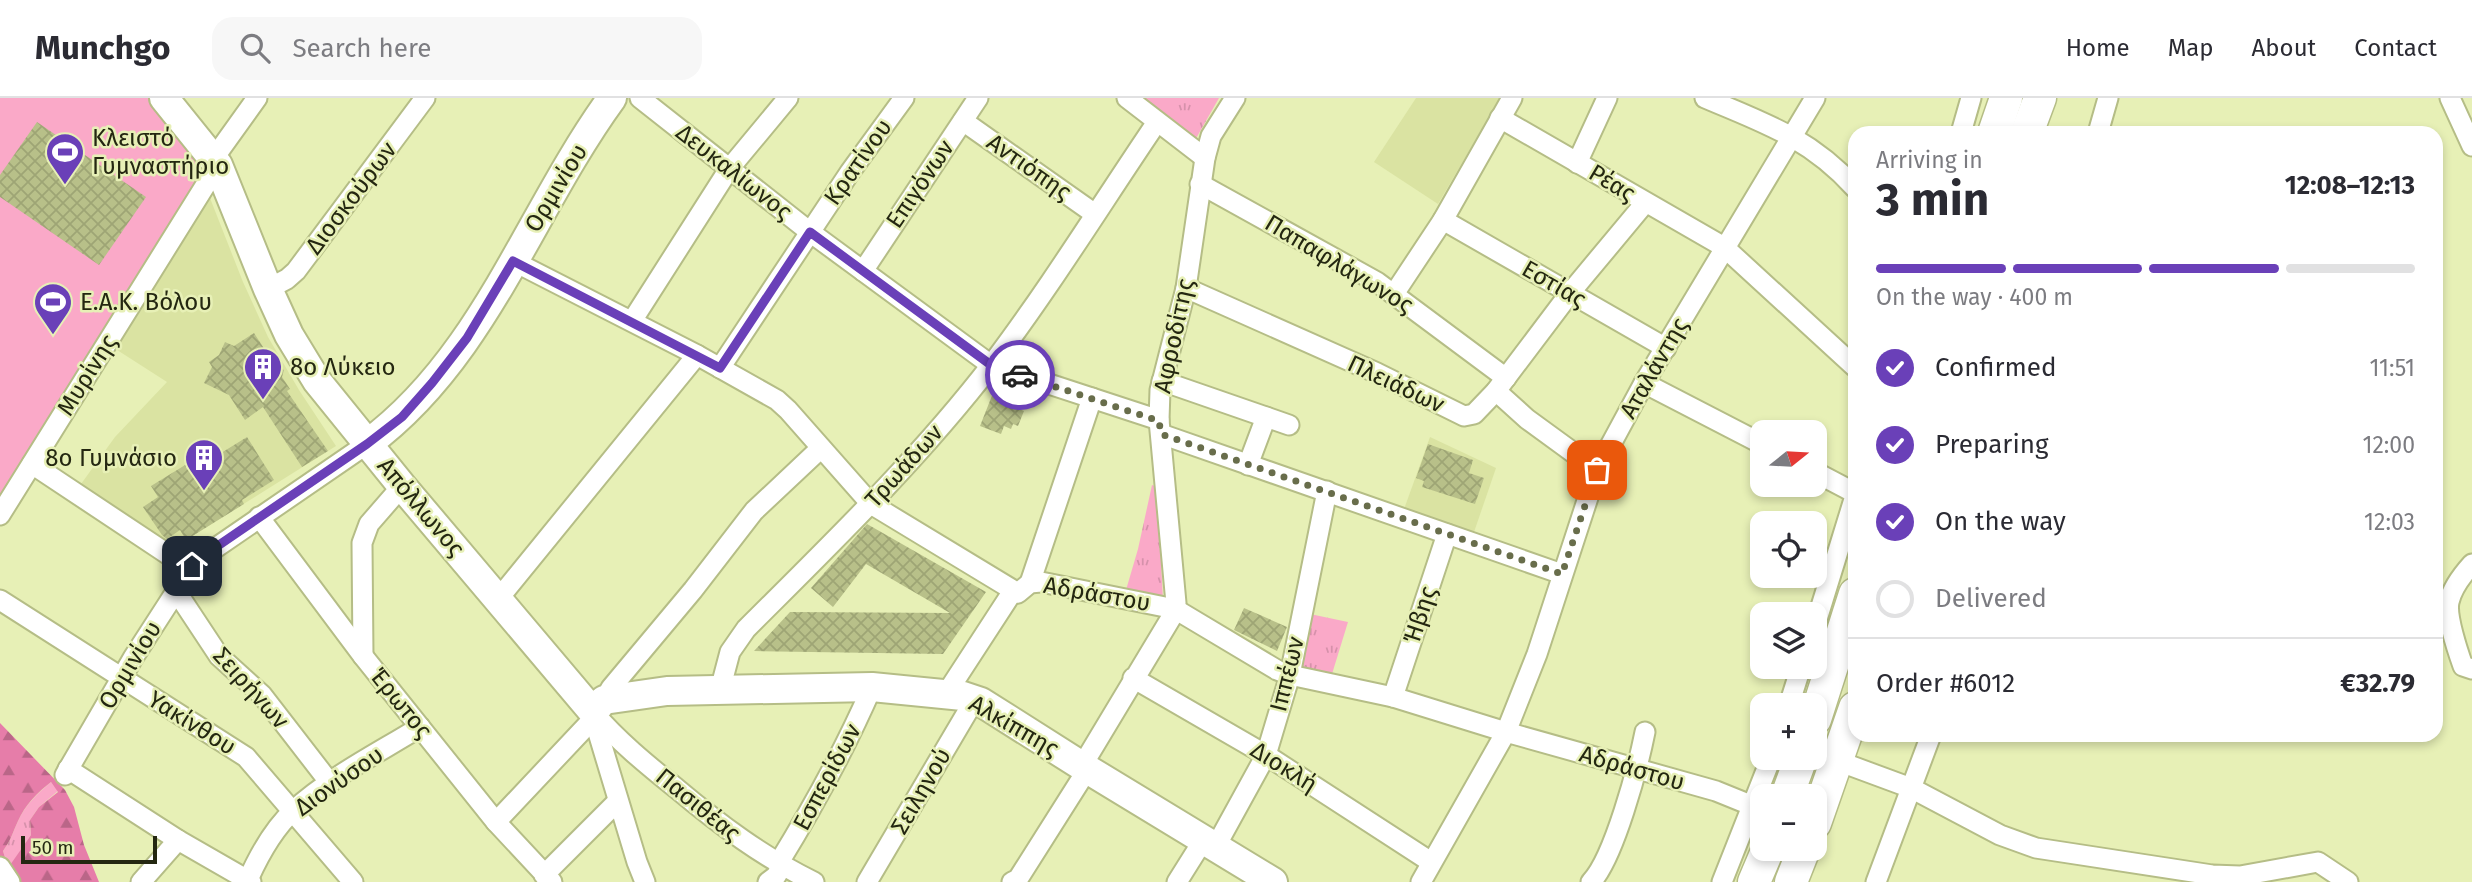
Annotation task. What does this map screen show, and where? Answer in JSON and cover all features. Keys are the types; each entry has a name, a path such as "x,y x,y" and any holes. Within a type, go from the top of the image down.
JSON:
{"main road":[{"path":"1996,126 2006,98"},
{"path":"2030,126 2040,98"},
{"path":"1823,693 1848,616"},
{"path":"1827,791 1848,730"},
{"path":"1754,882 1763,861"},
{"path":"1791,882 1799,861"}],"street":[{"name":"Απόλλωνος","path":"164,98 216,162 268,289 303,359 330,399 597,710 618,801 645,882"},
{"name":"Μυρίνης","path":"0,514 257,98"},
{"name":"Διοσκούρων","path":"268,289 296,271 425,98"},
{"name":"Ορμινίου","path":"178,840 67,772 121,678 190,569 200,558 367,444 402,417 432,383 479,319 575,155 612,98"},
{"name":"Δευκαλίωνος","path":"640,98 810,232 991,365 1092,398 1248,465 1562,574"},
{"path":"632,321 729,169 788,98"},
{"name":"Κρατίνου","path":"720,368 810,232 904,98"},
{"name":"Επιγόνων","path":"863,271 978,98"},
{"path":"1127,98 1205,158"},
{"name":"Αφροδίτης","path":"1175,609 1160,427 1162,381 1186,288 1205,158 1212,136 1235,98"},
{"path":"1394,294 1443,220 1512,98"},
{"path":"1577,163 1608,98"},
{"path":"1705,98 1815,150 1848,181"},
{"name":"Αταλάντης","path":"1421,882 1506,733 1537,654 1597,470 1644,383 1815,98"},
{"path":"1963,126 1971,98"},
{"path":"2100,126 2108,98"},
{"path":"2450,98 2472,146"},
{"name":"Ρέας","path":"1500,118 1724,247 1848,361"},
{"name":"Αντιόπης","path":"963,121 1095,214"},
{"name":"Τρωάδων","path":"720,690 730,652 746,629 871,504 991,365 1057,274 1157,122"},
{"name":"Παπαφλάγωνος","path":"1200,184 1308,242 1394,294 1501,385 1527,419 1597,470"},
{"name":"Πλειάδων","path":"1186,288 1377,373 1464,416 1474,414 1501,385 1570,293 1645,203"},
{"name":"Εστίας","path":"1443,220 1665,348"},
{"name":"Αδράστου","path":"513,261 698,355 777,400 789,410 871,504 1021,587 1041,582 1175,609 1277,670 1290,675 1393,696 1506,733 1716,791 1750,805"},
{"path":"499,598 698,355"},
{"path":"1162,381 1289,425"},
{"path":"1644,383 1750,438"},
{"path":"946,694 1021,587 1092,398"},
{"path":"1248,465 1266,417"},
{"path":"496,822 597,710 621,675 694,590 754,511 821,448"},
{"path":"32,464 190,569"},
{"path":"1827,479 1848,491"},
{"path":"363,656 362,542 369,524 402,486"},
{"name":"Ιππέων","path":"1177,882 1210,843 1266,755 1290,675 1327,491"},
{"name":"Έρωτος","path":"259,517 363,656 496,822 548,878"},
{"path":"1822,602 1848,518"},
{"name":"Ήβης","path":"1393,696 1447,534"},
{"path":"2472,564 2464,572 2449,602 2463,666 2472,669"},
{"name":"Σειρήνων","path":"176,591 219,656 262,695 330,783"},
{"name":"Υακίνθου","path":"0,600 246,757 353,882"},
{"path":"1018,881 1175,609"},
{"name":"Διοκλή","path":"1133,678 1266,755 1431,862"},
{"name":"Αλκίππης","path":"720,690 872,687 975,699 1273,882"},
{"name":"Εσπερίδων","path":"768,882 776,876 814,805 872,687"},
{"path":"597,710 667,691 720,690"},
{"name":"Σειληνού","path":"867,882 975,699"},
{"name":"Πασιθέας","path":"597,710 623,745 727,831 780,865 814,882"},
{"name":"Διονύσου","path":"248,881 254,863 293,811 330,783 420,727"},
{"path":"1591,882 1605,861 1637,769 1646,733"},
{"path":"1876,882 1928,742"},
{"path":"1838,761 1911,788 2000,835 2036,848 2212,875 2240,876 2318,862 2348,882"},
{"path":"548,878 618,801"},
{"path":"1722,882 1750,813"},
{"path":"141,882 178,840 248,881"},
{"path":"0,867 10,882"}],"shaded area":[{"path":"1416,98 1500,98 1438,204 1374,162"},
{"path":"208,193 268,337 336,446 186,540 164,540 81,484 115,437 167,382 114,348"},
{"path":"1430,437 1496,468 1473,535 1403,512"}],"green space":[{"name":"Ε.Α.Κ. Βόλου","path":"0,98 152,98 211,166 0,505"},
{"path":"1138,98 1219,98 1194,142"},
{"path":"1152,485 1157,487 1163,600 1126,590"},
{"path":"1310,614 1348,622 1332,674 1297,667"},
{"path":"0,723 65,790 74,807 84,845 99,882 0,882","holes":["51,782 58,792 39,807 30,820 31,835 8,868 3,851 24,810"]},
{"path":"51,782 58,791 39,807 30,820 31,835 8,869 3,851 24,810"}],"building":[{"name":"Κλειστό Γυμναστήριο","path":"37,122 146,197 99,265 0,197 0,175"},
{"name":"8ο Λύκειο","path":"254,333 274,364 284,370 282,377 290,389 287,391 328,451 302,467 263,407 245,420 229,395 204,383 212,367 209,362 219,355 225,342 234,346"},
{"path":"995,388 1023,399 1019,409 1024,411 1018,426 1013,424 1011,429 1004,426 1001,434 980,426"},
{"name":"8ο Γυμνάσιο","path":"247,437 274,480 242,500 244,504 186,540 180,530 167,539 162,535 143,507 158,497 151,486 208,451 213,458"},
{"path":"1428,444 1473,460 1469,473 1484,478 1475,504 1422,487 1424,481 1416,478"},
{"path":"867,524 986,592 943,654 754,651 790,612 950,613 866,564 833,607 811,588"},
{"path":"1244,608 1287,627 1277,651 1234,630"}],"way so far":[{"path":"1020,375 1159,421 1161,434 1562,574 1597,470"}],"place":[{"name":"Κλειστό Γυμναστήριο","path":"65,186"},
{"name":"Ε.Α.Κ. Βόλου","path":"53,336"},
{"name":"8ο Λύκειο","path":"263,401"},
{"name":"8ο Γυμνάσιο","path":"204,492"}],"route":[{"path":"192,566 402,417 467,338 513,261 720,368 810,232 991,365 1020,375"}]}
